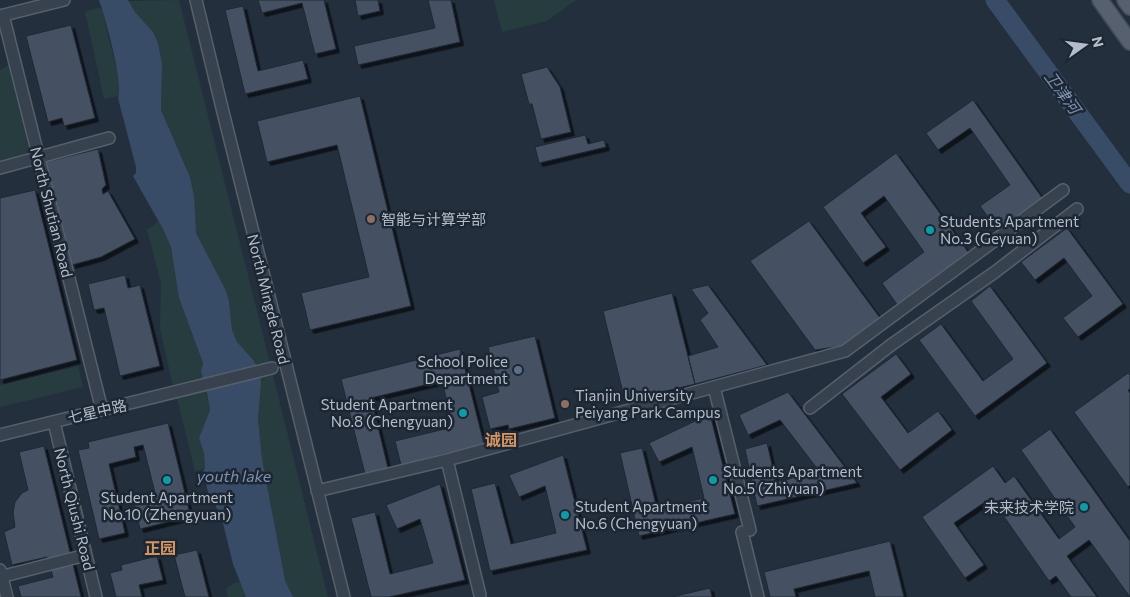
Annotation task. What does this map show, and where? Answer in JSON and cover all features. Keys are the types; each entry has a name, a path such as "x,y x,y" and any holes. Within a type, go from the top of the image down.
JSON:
{"main road":[{"path":"1100,0 1130,42"},
{"path":"1125,0 1130,7"}],"street":[{"path":"1,14 41,0"},
{"path":"1,14 64,0"},
{"name":"North Mingde Road","path":"196,0 344,597"},
{"name":"North Shutian Road","path":"1,14 102,410"},
{"path":"0,168 109,138"},
{"path":"317,491 447,460 845,351 1063,190"},
{"path":"810,408 891,345 995,272 1077,209"},
{"name":"七星中路","path":"0,435 272,368"},
{"path":"714,387 746,530 758,597"},
{"name":"North Qiushi Road","path":"54,422 96,597"},
{"path":"447,460 480,595"},
{"path":"7,597 1,574 86,555"}],"green space":[{"path":"179,0 270,363 256,365 237,342 232,330 229,301 195,233 194,196 190,177 161,110 162,64 153,32 128,1"},
{"path":"494,0 576,0 547,21 502,32"},
{"path":"97,8 102,9 120,85 119,96 104,99 85,12"},
{"path":"9,65 29,150 26,154 0,161 0,70"},
{"path":"159,221 171,247 179,298 203,363 201,371 203,380 173,387 160,328 161,283 147,230"},
{"path":"78,366 83,387 0,407 0,385"},
{"path":"273,375 328,597 293,597 285,580 262,459 258,418 260,378"},
{"path":"206,391 210,410 199,438 204,453 205,468 195,472 177,398"},
{"path":"240,582 246,597 228,597 226,588"}],"water":[{"name":"youth lake","path":"99,0 128,0 135,12 153,32 158,43 162,64 161,110 190,177 194,196 196,233 225,289 229,301 232,330 237,342 254,361 259,370 261,382 258,418 262,459 285,580 293,597 246,597 233,564 223,523 213,499 210,500 203,471 205,468 204,453 199,438 210,410 201,371 203,363 179,298 171,247 133,176 136,173 136,167 118,98 118,79 113,50"}],"building":[{"path":"258,0 324,0 336,49 315,54 302,3 262,13"},
{"path":"355,0 378,0 380,11 358,16"},
{"path":"428,0 451,0 460,42 358,65 354,46 435,28"},
{"path":"243,6 258,71 303,60 308,79 245,94 225,10"},
{"path":"71,25 95,118 64,126 62,118 48,122 26,36"},
{"path":"547,67 560,87 571,132 541,139 532,104 529,104 521,74"},
{"path":"360,96 411,306 310,330 301,293 369,277 337,145 267,162 257,121"},
{"path":"973,100 1043,199 998,231 980,206 1010,185 970,128 938,150 926,133"},
{"path":"585,135 588,144 604,140 606,147 539,163 535,147"},
{"path":"98,149 106,185 102,189 103,194 108,191 135,239 101,257 72,265 46,162"},
{"name":"Students Apartment No.3 (Geyuan)","path":"896,153 969,253 898,306 882,283 924,252 884,196 861,213 886,247 863,263 823,207"},
{"path":"35,190 77,360 0,380 0,198"},
{"path":"809,221 880,318 842,346 815,350 750,261"},
{"path":"1067,228 1123,304 1078,337 1063,318 1092,296 1064,258 1035,280 1021,262"},
{"path":"125,275 128,288 140,285 160,366 120,376 104,308 94,310 88,284"},
{"path":"708,285 767,365 695,384 688,356 718,347 700,320 708,313 691,289"},
{"path":"990,286 1047,363 975,416 919,340 941,324 983,381 1013,359 971,301"},
{"path":"672,293 695,384 625,401 603,311"},
{"name":"School Police Department","path":"535,336 555,418 509,429 508,425 490,429 482,397 499,392 488,347"},
{"name":"Student Apartment No.8 (Chengyuan)","path":"460,349 484,444 401,465 395,441 453,427 442,381 371,398 388,468 365,474 341,379"},
{"path":"896,354 911,374 881,397 908,433 938,411 952,430 900,470 842,394"},
{"path":"1128,373 1130,375 1130,389 1128,390 1130,393 1130,485 1128,487 1074,412"},
{"path":"788,392 857,483 757,506 745,449 767,443 776,482 819,471 780,420 748,435 739,415"},
{"name":"Students Apartment No.5 (Zhiyuan)","path":"710,414 735,514 639,536 620,453 642,448 657,509 704,498 692,447 659,462 649,443"},
{"name":"Student Apartment No.10 (Zhengyuan)","path":"168,423 189,510 178,512 180,519 140,529 134,502 156,497 143,445 134,447 136,457 109,464 125,533 99,539 78,450 89,448 88,442"},
{"name":"未来技术学院","path":"1050,429 1130,541 1130,597 1089,540 1067,556 1097,597 1071,597 1056,576 1049,581 991,498 954,523 984,565 965,578 922,517 993,466 1005,483 1014,476 1059,539 1075,527 1021,450"},
{"path":"44,446 81,597 21,597 18,586 53,577 47,557 12,565 4,532 15,527 13,512 15,502 22,493 28,490 19,452"},
{"name":"Student Apartment No.6 (Chengyuan)","path":"563,455 587,550 490,571 471,489 495,483 511,544 556,533 545,486 519,497 509,475"},
{"path":"440,484 465,580 389,597 371,597 351,518 375,512 390,574 433,563 420,519 397,529 386,505"},
{"path":"890,541 904,597 875,597 869,571 794,589 796,597 770,597 764,572"},
{"path":"197,550 209,597 185,597 174,555"},
{"path":"157,556 163,580 139,585 142,597 116,597 110,573 122,570 121,565"},
{"path":"710,588 712,597 672,597"}],"waterway":[{"name":"卫津河","path":"995,0 1130,184"}],"place":[{"name":"智能与计算学部","path":"371,219"},
{"name":"Students Apartment No.3 (Geyuan)","path":"930,230"},
{"name":"School Police Department","path":"518,370"},
{"name":"Tianjin University Peiyang Park Campus","path":"565,404"},
{"name":"Student Apartment No.8 (Chengyuan)","path":"463,413"},
{"name":"Student Apartment No.10 (Zhengyuan)","path":"167,480"},
{"name":"Students Apartment No.5 (Zhiyuan)","path":"713,480"},
{"name":"未来技术学院","path":"1084,507"},
{"name":"Student Apartment No.6 (Chengyuan)","path":"565,515"}],"district":[{"name":"诚园","path":"501,439"},
{"name":"正园","path":"160,547"}]}
